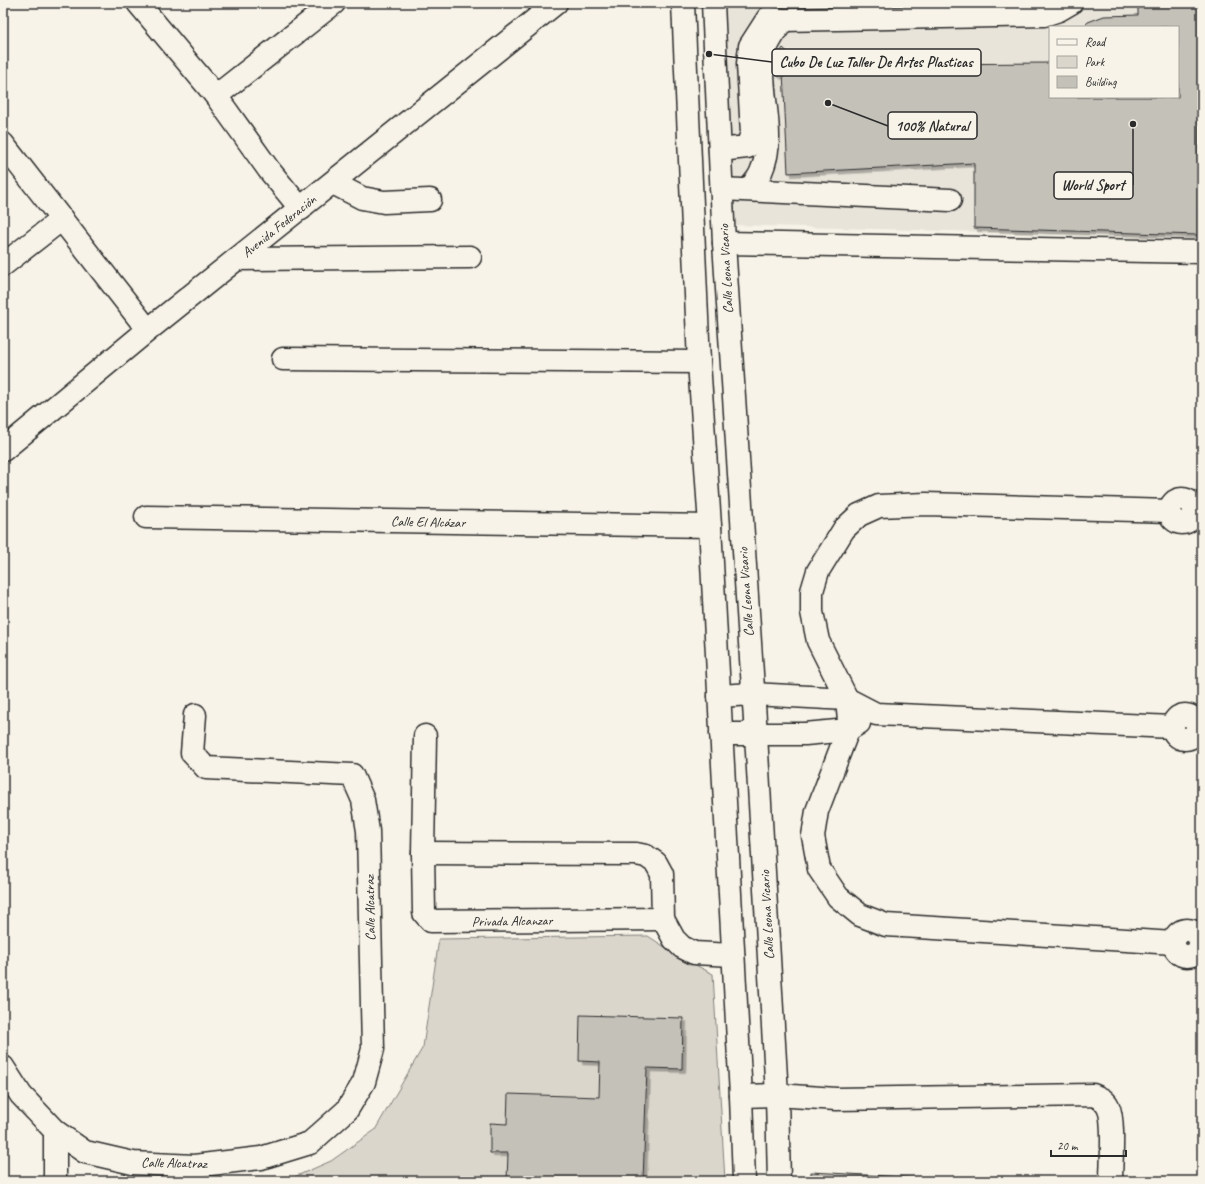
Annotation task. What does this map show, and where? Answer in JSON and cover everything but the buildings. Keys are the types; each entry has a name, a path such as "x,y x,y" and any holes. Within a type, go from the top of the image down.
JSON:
{"street":[{"path":"138,3 216,96 269,170 300,209"},
{"path":"216,96 334,3"},
{"name":"Avenida Federación","path":"3,450 148,330 556,3"},
{"path":"683,3 699,362 710,526 734,955 744,1181"},
{"name":"Calle Leona Vicario","path":"713,3 724,243 756,735 777,1095 779,1181"},
{"path":"720,150 747,147 750,141 752,133 748,64 750,46 775,19 1044,15 1059,10 1071,3"},
{"path":"749,189 761,172 768,148 768,123 763,72 764,54 775,19"},
{"path":"3,144 148,330"},
{"path":"333,183 362,198 384,202 430,200"},
{"path":"721,189 749,189 950,200"},
{"path":"3,264 62,219"},
{"path":"724,243 1202,252"},
{"path":"237,259 470,257"},
{"path":"284,359 699,362"},
{"path":"1198,512 1190,502 1180,499 1175,502 1170,512 926,504 879,506 859,515 844,529 818,571 812,591 812,612 818,640 847,699 849,721 848,730 817,811 813,836 820,869 838,897 860,915 886,925 1174,943 1179,932 1190,930 1195,933 1201,943"},
{"name":"Calle El Alcázar","path":"146,517 710,526"},
{"path":"719,696 753,694 847,699 876,714 1173,727 1176,736 1185,740 1194,736 1200,727"},
{"path":"721,734 756,735 848,730 876,714"},
{"name":"Calle Alcatraz","path":"3,1068 21,1095 55,1131 85,1152 133,1163 194,1166 261,1158 310,1143 347,1110 364,1082 373,1048 368,832 363,800 352,776 206,768 192,753 195,715"},
{"name":"Privada Alcanzar","path":"425,736 423,853 424,913 431,921 663,919"},
{"path":"423,853 636,854 646,856 656,863 662,874 663,919 674,939 694,953 734,955"},
{"path":"741,1096 777,1095 836,1099 1093,1096 1103,1099 1108,1106 1111,1117 1111,1181"},
{"path":"55,1131 55,1181"}],"shaded area":[{"path":"723,3 1202,3 1202,238 730,225"}],"green space":[{"path":"648,936 680,957 713,974 725,1181 285,1181 331,1161 375,1130 423,1047 439,939"}],"place":[{"name":"Cubo De Luz Taller De Artes Plasticas","path":"709,54"},
{"name":"100% Natural","path":"828,103"},
{"name":"World Sport","path":"1133,124"}]}
